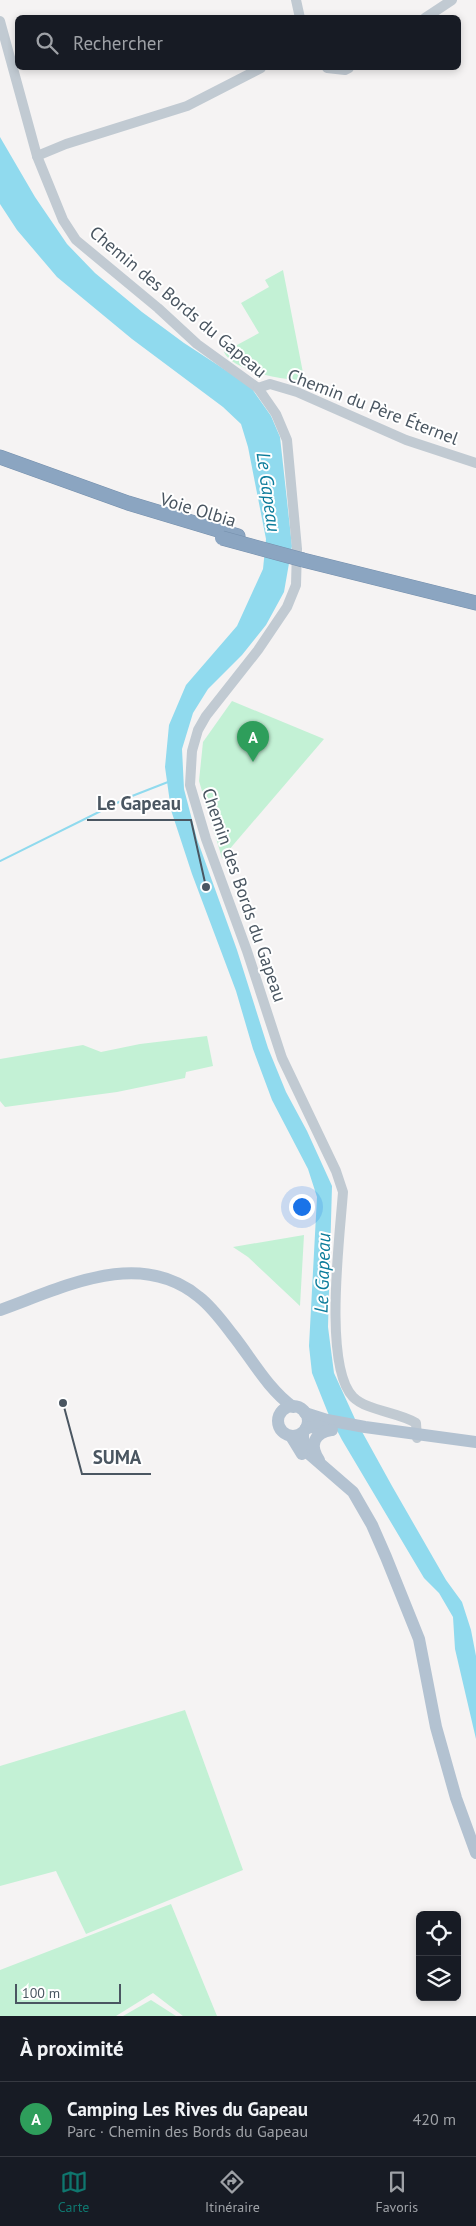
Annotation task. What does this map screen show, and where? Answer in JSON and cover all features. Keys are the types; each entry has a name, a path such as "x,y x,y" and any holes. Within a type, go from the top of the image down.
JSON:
{"highway":[{"name":"Voie Olbia","path":"0,457 222,535"},
{"name":"Voie Olbia","path":"0,463 102,500 304,558 476,603"},
{"name":"Voie Olbia","path":"304,558 476,596"}],"main road":[{"path":"0,1310 101,1275 133,1273 162,1278 187,1289 206,1303 270,1386 293,1407 329,1425"},
{"path":"270,1386 280,1414"},
{"path":"293,1407 286,1409 280,1414 278,1421 281,1429 300,1432 317,1426 329,1425 476,1442"},
{"path":"305,1413 308,1420 300,1432 305,1458 343,1490 364,1512"},
{"path":"322,1464 313,1449 314,1440 329,1425"},
{"path":"375,1431 476,1448"},
{"path":"300,1432 304,1448 353,1492 386,1557 419,1639 436,1727 456,1798 476,1853"}],"street":[{"path":"296,0 299,15"},
{"path":"430,15 452,0"},
{"name":"Chemin des Bords du Gapeau","path":"0,21 37,156 63,220 76,240 158,308 197,344 258,388 276,414 287,440 297,549 296,585 287,607 263,643 206,716 198,730 192,751 190,785 206,840 247,950 282,1058 336,1171 342,1192 335,1325 338,1355 344,1381 353,1397 362,1403 408,1418 416,1423 417,1435"},
{"path":"37,156 66,144 187,106 256,70"},
{"name":"Chemin du Père Éternel","path":"258,388 270,384 296,392 406,440 476,463"}],"green space":[{"path":"283,270 305,383 252,371 234,363 224,352 259,333 241,303 269,287 265,280"},
{"path":"232,701 324,739 222,858 199,781 203,742"},
{"path":"207,1036 213,1066 186,1072 185,1078 117,1092 5,1107 0,1101 0,1059 83,1045 101,1052 140,1044"},
{"path":"304,1235 300,1306 248,1257 233,1247"},
{"path":"185,1710 243,1870 86,1934 56,1871 0,1886 0,1766"},
{"path":"171,1904 217,2016 183,2016 153,1993 116,2016 0,2016 0,1970"},
{"path":"151,2000 176,2016 123,2016"}],"water":[{"path":"0,137 35,197 67,244 95,273 142,312 184,343 250,386 271,416 280,437 292,546 284,592 266,625 242,655 208,689 193,713 182,749 184,789 197,839 237,950 268,1048 286,1092 307,1131 332,1186 328,1327 334,1373 355,1419 392,1486 446,1580 462,1602 471,1630 476,1656 476,1739 455,1649 453,1617 439,1593 424,1578 342,1440 328,1413 312,1373 309,1346 317,1197 308,1169 272,1100 253,1049 236,991 192,874 171,810 165,767 169,725 186,685 237,626 263,569 266,539 248,447 241,424 223,407 132,339 57,277 17,230 0,204"}],"waterway":[{"path":"0,861 127,798 168,782"}],"place":[{"name":"Camping Les Rives du Gapeau","path":"253,762"},
{"name":"Le Gapeau","path":"206,887"},
{"name":"SUMA","path":"63,1403"}]}
